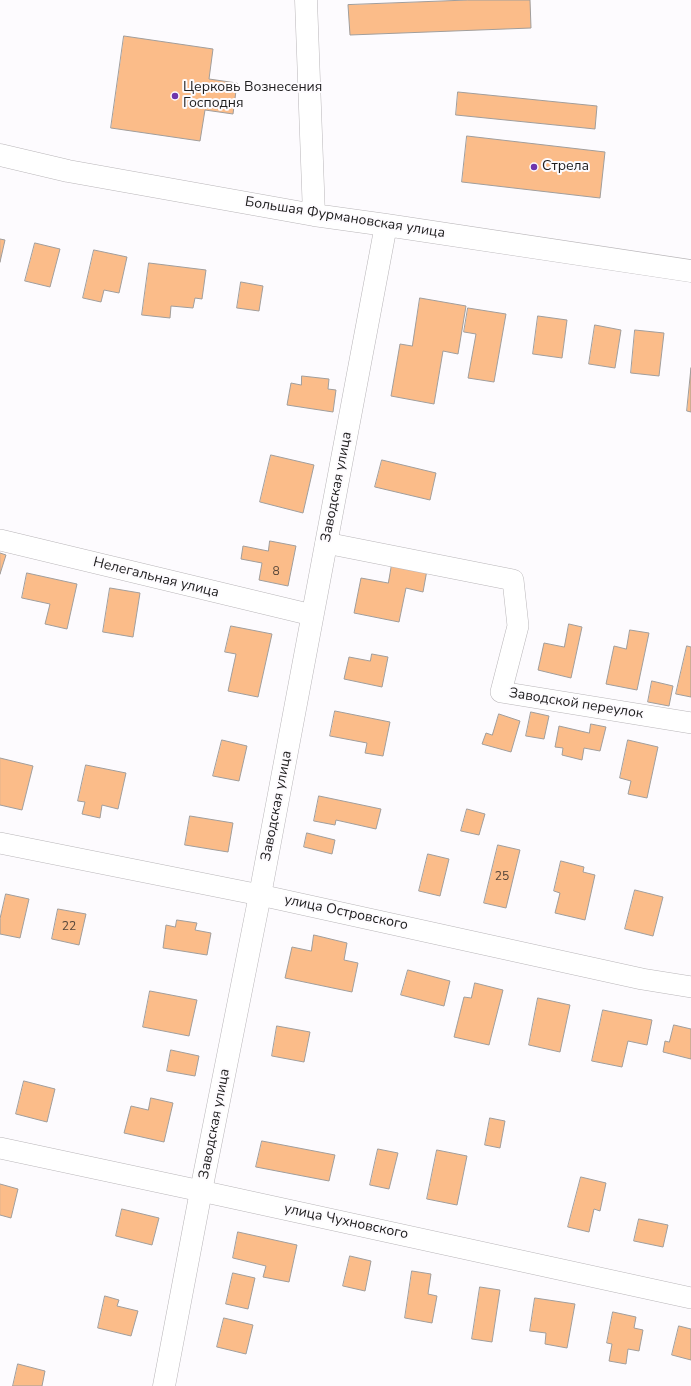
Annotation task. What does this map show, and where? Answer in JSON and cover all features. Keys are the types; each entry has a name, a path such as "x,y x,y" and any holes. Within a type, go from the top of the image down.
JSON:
{"street":[{"path":"306,0 314,215"},
{"name":"Большая Фурмановская улица","path":"0,155 68,170 314,215 386,224 691,271"},
{"name":"Заводская улица","path":"164,1386 260,895 386,224"},
{"name":"Нелегальная улица","path":"0,540 312,615"},
{"name":"Заводской переулок","path":"326,543 513,580 518,626 500,692 691,722"},
{"name":"улица Островского","path":"0,844 260,895 642,979 691,987"},
{"name":"улица Чухновского","path":"0,1148 691,1298"}],"building":[{"path":"468,0 530,0 531,28 350,35 348,5"},
{"name":"Церковь Вознесения Господня","path":"124,36 213,49 209,79 237,83 233,114 205,110 200,141 111,128"},
{"path":"458,92 597,106 595,129 456,115"},
{"name":"Стрела","path":"467,136 605,152 600,198 462,182"},
{"path":"0,239 5,240 0,262"},
{"path":"35,243 60,249 50,287 25,281"},
{"path":"94,250 127,257 119,293 104,290 101,302 83,298"},
{"path":"149,263 206,270 202,299 195,298 193,308 171,306 170,318 142,315"},
{"path":"241,282 263,286 259,311 237,308"},
{"path":"420,298 466,306 458,354 443,351 434,404 391,396 400,344 412,346"},
{"path":"468,308 506,314 494,382 468,378 476,334 464,332"},
{"path":"538,316 567,320 562,358 533,354"},
{"path":"595,325 621,330 615,368 589,364"},
{"path":"635,330 664,333 659,376 631,373"},
{"path":"691,368 691,412 687,411"},
{"path":"302,376 329,379 328,389 336,390 333,412 287,405 291,383 301,385"},
{"path":"271,455 314,465 303,513 260,502"},
{"path":"382,460 436,473 430,500 375,487"},
{"path":"270,541 296,546 288,586 259,580 262,563 241,559 243,546 268,551"},
{"path":"0,553 6,555 0,574"},
{"path":"392,564 427,570 423,592 406,588 399,622 354,613 361,578 388,583"},
{"path":"27,573 77,584 67,629 45,624 50,604 22,598"},
{"path":"110,588 140,593 133,637 103,632"},
{"path":"569,624 582,627 571,678 538,670 544,643 564,647"},
{"path":"231,626 272,634 258,697 228,691 236,654 225,652"},
{"path":"630,630 649,633 637,690 606,684 614,646 626,649"},
{"path":"687,646 691,647 691,697 676,694"},
{"path":"372,654 388,657 382,687 344,679 349,657 370,661"},
{"path":"652,681 673,686 669,706 648,702"},
{"path":"335,711 390,722 383,756 365,753 367,743 330,736"},
{"path":"531,712 549,716 544,739 526,736"},
{"path":"499,714 520,721 511,752 482,744 486,733 492,735"},
{"path":"591,724 606,727 600,751 584,748 582,760 562,755 563,748 555,747 559,726 589,733"},
{"path":"222,740 247,746 239,781 213,776"},
{"path":"628,740 658,747 647,798 628,794 631,781 620,778"},
{"path":"0,758 33,766 22,810 0,805"},
{"path":"86,765 126,773 118,809 102,805 100,818 82,814 85,802 78,801"},
{"path":"319,796 381,809 376,829 336,820 335,825 314,821"},
{"path":"467,809 485,814 479,835 461,831"},
{"path":"190,816 233,823 228,852 185,845"},
{"path":"307,833 335,840 332,854 304,847"},
{"path":"498,845 520,850 506,908 484,903"},
{"path":"428,854 449,859 440,896 419,891"},
{"path":"561,861 584,867 583,872 595,875 585,920 555,913 560,893 554,891"},
{"path":"635,890 663,897 653,936 625,929"},
{"path":"6,894 29,899 20,938 0,934 0,919"},
{"path":"58,909 86,914 79,945 52,939"},
{"path":"177,920 197,923 195,930 211,933 207,955 163,948 166,925 175,927"},
{"path":"314,935 347,943 344,960 358,963 352,992 285,978 292,947 311,951"},
{"path":"408,970 450,981 444,1006 401,995"},
{"path":"475,983 503,990 489,1045 454,1037 464,997 471,998"},
{"path":"150,991 197,1000 189,1036 143,1027"},
{"path":"538,998 570,1005 560,1052 529,1045"},
{"path":"603,1010 652,1020 647,1045 628,1041 622,1067 592,1061"},
{"path":"674,1025 691,1029 691,1059 663,1052 665,1041 669,1042"},
{"path":"277,1026 310,1032 304,1062 272,1056"},
{"path":"171,1050 199,1056 195,1076 167,1071"},
{"path":"24,1081 55,1089 47,1122 16,1114"},
{"path":"151,1098 173,1103 164,1142 124,1133 131,1106 148,1110"},
{"path":"490,1118 505,1121 500,1148 485,1145"},
{"path":"262,1141 335,1155 329,1181 256,1167"},
{"path":"378,1149 398,1153 389,1189 370,1185"},
{"path":"437,1150 467,1156 457,1205 427,1199"},
{"path":"581,1177 606,1183 600,1211 594,1209 589,1232 568,1227"},
{"path":"0,1184 18,1189 11,1218 0,1215"},
{"path":"122,1209 159,1218 152,1245 116,1236"},
{"path":"639,1219 668,1225 663,1247 634,1241"},
{"path":"238,1232 297,1245 289,1282 263,1277 266,1266 233,1258"},
{"path":"350,1256 371,1261 365,1291 343,1286"},
{"path":"412,1271 431,1274 428,1294 437,1296 432,1323 405,1318"},
{"path":"233,1273 255,1278 248,1309 226,1304"},
{"path":"480,1287 500,1290 492,1342 472,1339"},
{"path":"105,1296 119,1300 117,1306 138,1311 131,1336 98,1328"},
{"path":"535,1298 575,1304 567,1348 545,1344 546,1333 530,1331"},
{"path":"613,1312 636,1317 634,1328 643,1330 639,1351 628,1349 626,1364 609,1361 612,1344 607,1343"},
{"path":"224,1318 253,1325 246,1354 217,1347"},
{"path":"679,1326 691,1329 691,1360 672,1355"},
{"path":"18,1364 45,1371 42,1386 13,1386"}],"place":[{"name":"Церковь Вознесения Господня","path":"175,96"},
{"name":"Стрела","path":"534,167"}]}
